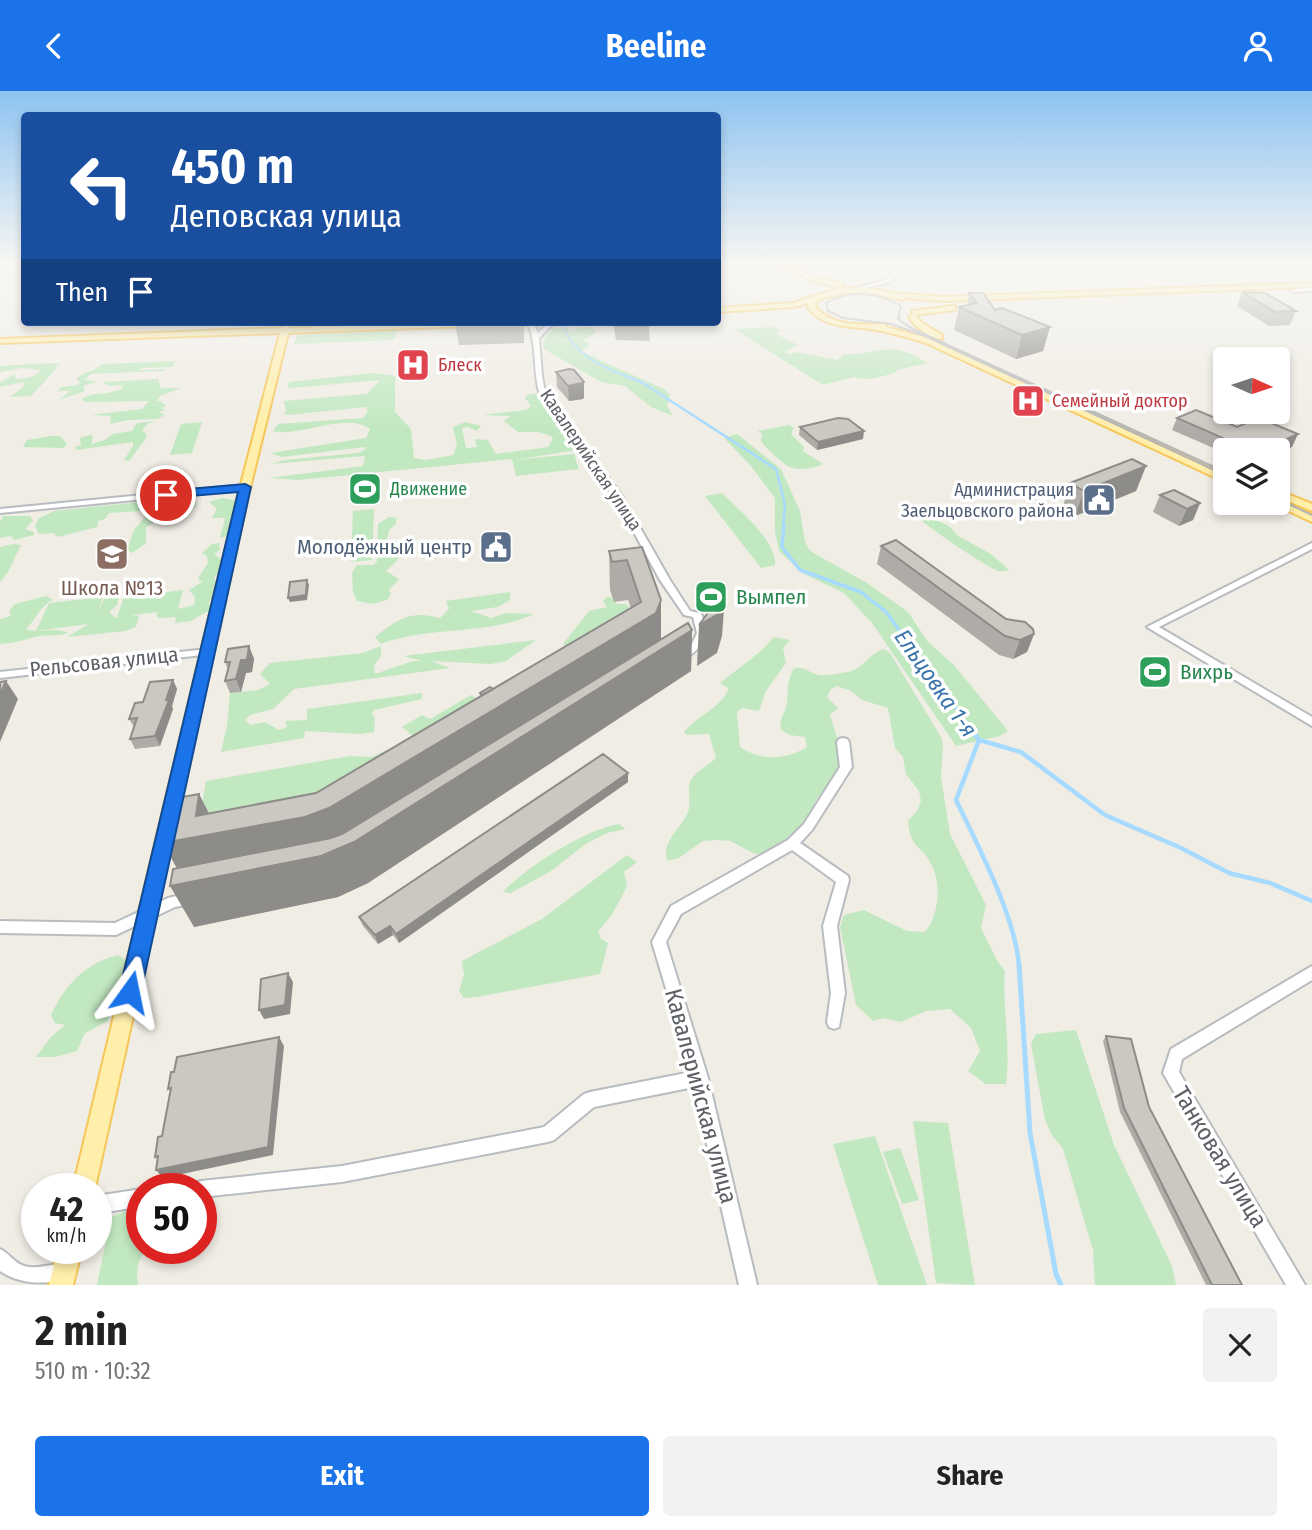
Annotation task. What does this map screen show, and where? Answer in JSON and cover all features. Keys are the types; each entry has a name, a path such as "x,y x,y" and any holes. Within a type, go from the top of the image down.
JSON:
{"main road":[{"path":"827,318 848,325 875,327 931,338 1213,464"},
{"path":"875,327 903,322 910,318"},
{"path":"915,318 931,338 1213,473"},
{"path":"0,336 286,326"},
{"path":"0,341 286,326"},
{"path":"87,1173 245,487 286,326"},
{"path":"1290,498 1312,508"},
{"path":"1290,509 1312,519"}],"street":[{"path":"533,326 538,336 548,326"},
{"name":"Кавалерийская улица","path":"538,336 539,381 542,392 618,496 665,580 687,613 697,615 702,633 696,646 669,664"},
{"path":"0,511 245,487"},
{"path":"1312,546 1153,627 1312,722"},
{"name":"Рельсовая улица","path":"0,675 208,652"},
{"path":"834,1022 838,993 830,926 842,880 792,843 808,827 846,767 843,742"},
{"name":"Кавалерийская улица","path":"748,1285 700,1078 659,942 676,910 792,843"},
{"path":"0,927 116,929 173,902 198,897"},
{"name":"Танковая улица","path":"1296,1285 1171,1073 1176,1054 1312,972"},
{"path":"217,1187 342,1174 548,1134 590,1100 700,1078"},
{"path":"0,1258 8,1268 32,1279 62,1279"}],"green space":[{"path":"584,327 597,332 584,340 590,345 582,350 664,389 670,395 667,406 673,416 651,407 625,386 601,382 544,349 544,339 554,328 568,328 568,332"},
{"path":"773,327 781,331 776,334 798,345 785,352 789,354 797,352 837,360 844,354 895,350 909,353 929,363 875,378 854,377 823,385 734,329"},
{"path":"397,331 394,340 294,344 297,336 302,335"},
{"path":"176,361 172,367 138,370 166,369 163,371 90,374 85,380 97,382 85,385 85,391 59,400 70,391 58,391 61,387 78,385 80,382 76,379 102,364"},
{"path":"61,364 56,366 31,396 10,397 24,386 23,382 0,387 0,383 15,374 16,379 26,378 41,370 22,368 0,372 0,366"},
{"path":"372,373 395,376 395,412 411,429 414,458 426,460 453,455 457,444 453,427 465,422 481,426 477,431 468,427 462,428 466,448 477,447 475,439 488,440 496,454 548,447 553,439 551,436 538,432 518,432 504,421 510,416 482,415 526,410 531,406 525,398 527,395 540,393 577,450 514,460 574,454 579,469 516,476 512,459 298,480 269,478 363,466 365,456 271,464 285,460 358,453 366,449 365,447 282,457 271,453 366,438 370,429 360,424 273,431 278,424 363,418 368,411 366,407 287,415 284,414 284,401 367,394 380,380 288,388 289,382"},
{"path":"158,379 161,388 181,388 160,396 157,401 166,406 161,408 166,410 159,412 165,415 157,419 110,424 111,416 91,415 142,409 149,401 84,402 82,399 123,388 121,385 109,386 103,382"},
{"path":"155,421 147,424 142,431 147,434 146,438 129,461 124,460 133,442 76,450 75,447 81,445 80,438 90,435 93,437 91,444 105,440 113,434 132,431 137,423"},
{"path":"202,422 192,453 170,455 181,424"},
{"path":"789,425 794,428 791,434 804,447 803,451 823,464 798,469 790,467 761,441 762,434 758,431"},
{"path":"737,434 781,469 800,511 805,542 810,551 867,583 908,612 928,642 954,665 1008,731 1000,736 956,746 872,623 844,593 804,574 779,551 775,532 775,498 751,466 724,438"},
{"path":"60,436 67,444 64,448 23,447 27,440"},
{"path":"722,493 764,536 774,556 775,565 761,568 705,496"},
{"path":"222,498 244,502 234,514 228,536 220,538 225,518 212,518 217,509 209,502"},
{"path":"180,499 197,502 195,508 188,512 177,510 146,527 146,543 132,553 127,550 134,530 145,517 142,511 109,513 105,519 98,521 97,527 58,537 53,533 39,534 35,526 39,518 54,511 140,502 149,506 177,503"},
{"path":"940,506 951,511 934,519 991,554 1009,570 992,568 919,518 922,513"},
{"path":"374,509 372,560 351,562 353,511"},
{"path":"3,516 30,516 33,521 25,529 34,532 34,535 14,540 11,536 0,538 0,522"},
{"path":"389,517 397,518 395,525 389,530 386,545 399,556 386,571 399,579 389,590 391,594 387,600 373,604 357,601 353,592 352,573 357,565 373,565 377,562 378,524"},
{"path":"219,543 220,550 214,554 226,563 214,578 220,587 220,596 209,601 210,610 191,621 175,623 176,617 158,618 156,614 159,612 131,615 139,616 136,627 125,631 67,637 89,624 36,631 49,603 103,597 98,612 104,599 119,597 117,605 109,612 116,618 121,617 117,617 124,597 183,590 178,609 194,605 195,597 189,590 202,582 198,578 208,563 207,556 202,553 212,544"},
{"path":"21,545 0,582 0,547"},
{"path":"510,592 510,600 498,607 471,611 491,618 506,613 534,614 497,625 419,634 381,644 375,637 405,618 420,615 440,618 449,609 446,601"},
{"path":"46,596 53,600 26,629 68,633 0,644 0,619 11,616 9,611 15,604"},
{"path":"606,597 611,597 617,604 626,604 630,613 574,656 563,644 589,611 607,607 603,601"},
{"path":"774,637 790,640 783,648 786,663 766,691 759,711 742,708 737,712 740,747 748,752 774,757 807,747 805,737 790,735 781,730 780,726 794,668 820,675 848,672 884,649 890,653 941,737 941,777 950,834 986,905 981,928 1005,971 1008,1056 1006,1084 986,1084 968,1071 980,1051 971,1028 950,1009 926,1011 901,1022 883,1018 873,1021 856,1005 840,927 844,915 864,910 907,931 925,932 936,908 938,890 927,857 914,842 909,831 908,821 921,801 919,791 906,774 903,757 895,748 888,708 862,700 851,691 837,686 830,690 827,697 838,708 830,715 843,757 840,771 816,800 807,821 766,855 755,854 730,841 718,840 703,841 679,858 667,861 669,841 688,812 691,780 716,758 709,734 687,735 684,732 724,697 729,689 720,683 761,651"},
{"path":"536,640 506,661 491,664 431,661 450,668 294,689 273,709 250,715 245,720 251,725 265,722 279,730 287,727 285,721 307,720 307,709 422,693 422,699 374,710 374,732 361,734 305,731 304,738 221,752 230,693 258,690 270,684 260,674 270,663 363,653 381,646 381,656 374,666 375,674 413,661 423,661 403,656"},
{"path":"471,695 486,705 413,736 402,727 422,715 430,719"},
{"path":"386,750 393,758 338,824 310,828 302,822 339,810 343,800 196,838 206,781 350,756 372,757"},
{"path":"619,824 625,829 607,833 587,843 551,871 511,893 503,892 557,850 590,833"},
{"path":"627,855 637,862 624,872 627,886 611,916 598,931 601,939 608,943 600,974 464,998 459,991 464,975 462,961 542,919"},
{"path":"118,955 131,964 123,994 113,1002 108,1021 85,1033 77,1051 55,1057 36,1057 51,1037 65,1025 55,1023 51,1015 70,985 95,964"},
{"path":"1076,1030 1114,1145 1172,1266 1176,1285 1095,1285 1093,1250 1063,1149 1045,1120 1031,1044 1036,1034"},
{"path":"913,1121 948,1123 975,1285 936,1283"},
{"path":"875,1136 927,1285 878,1285 833,1144"},
{"path":"900,1148 919,1200 902,1204 883,1152"},
{"path":"126,1211 126,1264 139,1264 138,1285 97,1285 101,1264 112,1264 112,1217"}],"building":[{"path":"983,318 1027,318 1050,327 1022,335"},
{"path":"574,370 584,382 568,386 556,372"},
{"path":"1196,410 1213,417 1213,424 1237,427 1244,424 1274,424 1298,434 1289,438 1223,438 1177,418"},
{"path":"838,418 848,419 864,431 818,442 800,427"},
{"path":"1132,459 1146,466 1084,491 1070,483"},
{"path":"1174,490 1200,503 1187,509 1160,495"},
{"path":"896,540 1006,619 1025,622 1033,629 1034,634 1020,640 1005,636 881,546"},
{"path":"642,547 661,600 656,613 329,808 305,817 163,843 171,799 199,794 196,816 316,793 641,602 627,560 612,562 609,551"},
{"path":"307,580 306,595 288,598 290,582"},
{"path":"713,584 723,584 725,595 720,613 699,625 712,607"},
{"path":"688,623 692,630 354,842 321,856 170,886 173,869 342,834"},
{"path":"249,646 247,660 241,660 236,679 225,681 230,662 225,662 228,649"},
{"path":"173,680 166,700 169,700 155,736 130,739 137,718 129,719 135,703 143,702 150,682"},
{"path":"6,681 0,695 0,682"},
{"path":"490,687 493,689 482,695 480,693"},
{"path":"603,754 628,773 396,934 390,926 375,935 359,917"},
{"path":"288,973 285,1005 259,1010 261,979"},
{"path":"1106,1036 1131,1039 1149,1107 1242,1285 1212,1285 1124,1108"},
{"path":"279,1037 268,1147 156,1170 158,1137 162,1136 171,1088 168,1089 171,1072 174,1072 177,1057"}],"waterway":[{"name":"Ельцовка 1-я","path":"563,327 582,353 600,365 630,378"},
{"name":"Ельцовка 1-я","path":"626,376 643,383 776,469 785,505 783,527"},
{"name":"Ельцовка 1-я","path":"784,525 782,547 800,570 861,592 886,612 963,718"},
{"name":"Ельцовка 1-я","path":"961,717 979,740"},
{"path":"979,740 1021,752 1105,815 1181,848 1229,873 1270,883 1312,901"},
{"name":"Ельцовка 1-я","path":"979,740 956,800 1003,904 1011,926 1019,966"},
{"name":"Ельцовка 1-я","path":"1019,964 1030,1133 1056,1274 1061,1285"}],"tram line":[{"path":"842,318 891,324 925,336 1213,469"},
{"path":"898,318 911,328 1213,466"},
{"path":"1290,505 1312,515"}],"place":[{"name":"Блеск","path":"413,365"},
{"name":"Семейный доктор","path":"1028,401"},
{"name":"Движение","path":"365,489"},
{"name":"Администрация Заельцовского района","path":"1099,500"},
{"name":"Молодёжный центр","path":"496,547"},
{"name":"Школа №13","path":"112,554"},
{"name":"Вымпел","path":"711,597"},
{"name":"Вихрь","path":"1155,672"}],"route":[{"path":"130,992 245,487 166,495"}]}
